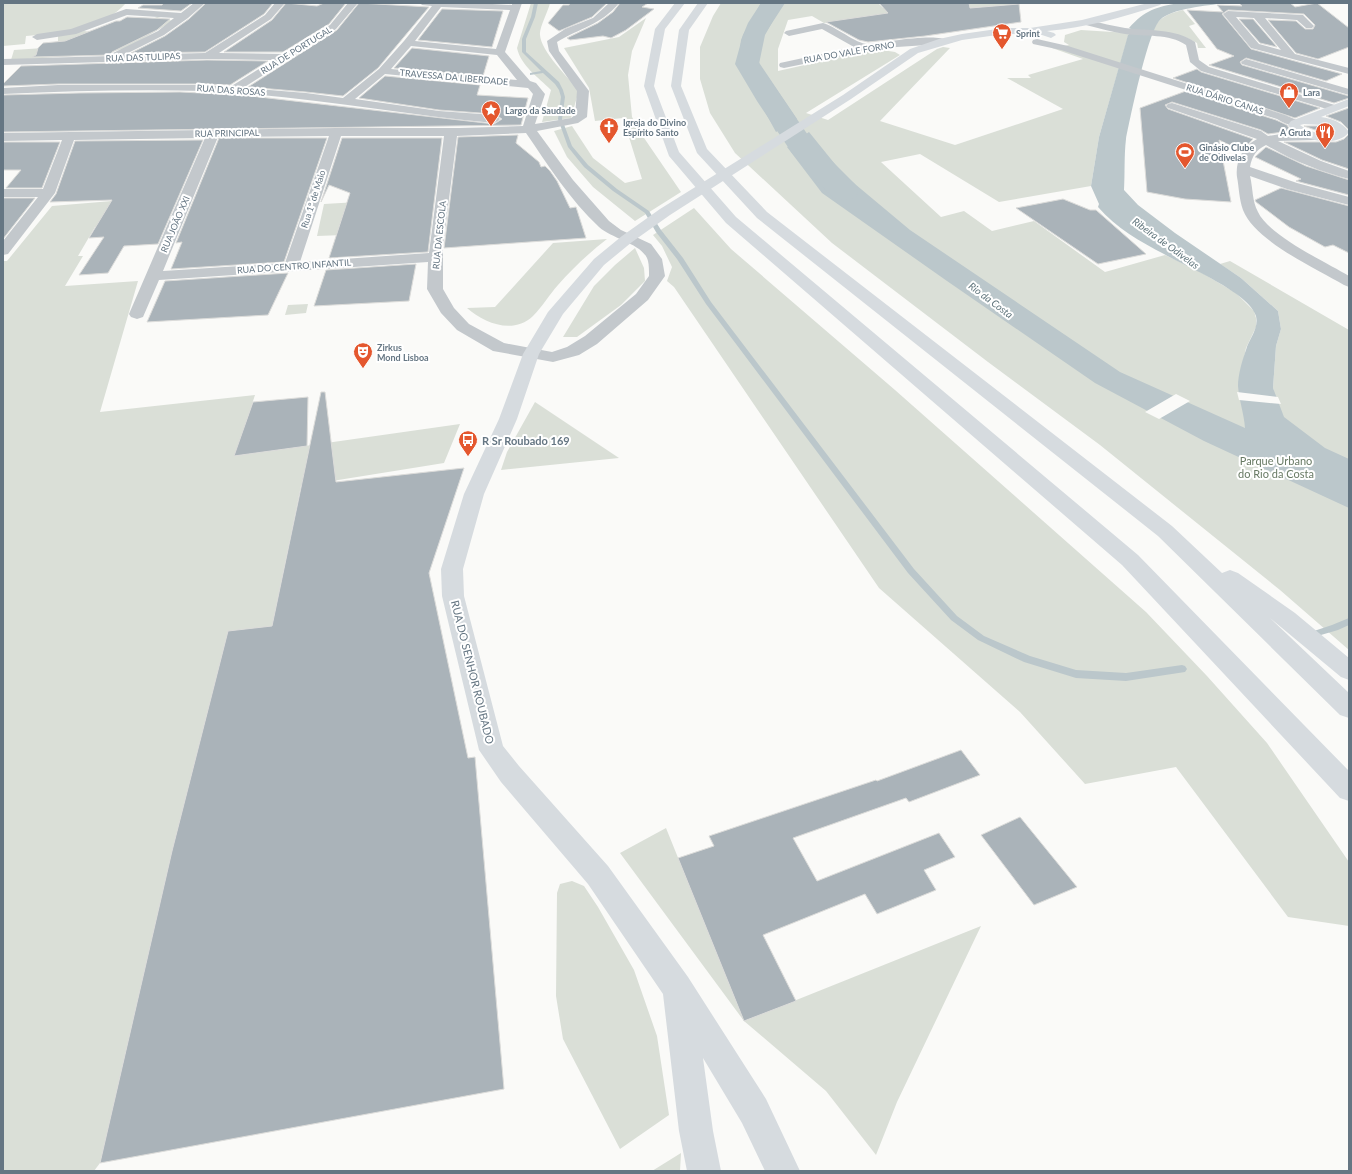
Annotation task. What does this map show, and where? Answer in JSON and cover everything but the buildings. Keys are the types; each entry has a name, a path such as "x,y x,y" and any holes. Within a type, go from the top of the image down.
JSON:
{"main road":[{"path":"680,3 660,29 649,86 673,153 731,220 1130,560 1349,790"},
{"path":"703,3 684,30 676,86 701,150 762,215 1165,531 1287,619 1349,671"},
{"path":"1026,30 1066,27 1089,23 1157,3"},
{"path":"1026,30 1041,31 1050,38 1066,27"},
{"name":"RUA DO VALE FORNO","path":"942,41 983,34 1026,30"},
{"path":"1014,32 1012,36 1029,41"},
{"name":"RUA DO VALE FORNO","path":"961,37 1029,41 1050,38"},
{"name":"RUA DO SENHOR ROUBADO","path":"783,1171 754,1111 677,988 598,875 510,774 492,750 453,596 452,569 474,494 508,419 531,354 556,312 599,262 627,239 665,212 845,98 914,51 942,41"},
{"path":"1349,102 1299,121 1294,125 1298,130 1349,146"},
{"path":"1334,108 1333,114 1344,132"},
{"path":"1299,121 1322,121 1344,132"},
{"path":"1317,136 1339,136 1344,132"},
{"path":"1165,531 1349,708"},
{"name":"RUA DO SENHOR ROUBADO","path":"677,988 696,1131 704,1171"}],"street":[{"path":"126,12 132,3"},
{"path":"109,58 161,33 200,3"},
{"path":"208,56 268,17 280,3"},
{"name":"RUA DE PORTUGAL","path":"232,90 333,27 353,3"},
{"path":"425,3 516,6 500,52"},
{"path":"346,101 383,71 408,44 439,3"},
{"path":"458,116 530,125 551,126 574,121 581,117 583,91 554,51 552,42 568,31 596,20 614,3"},
{"path":"37,37 73,32 126,12 185,16"},
{"path":"1309,26 1300,17 1228,14 1255,46 1349,71"},
{"path":"1256,15 1292,56"},
{"path":"1089,23 1119,30 1176,37 1188,41 1191,44 1193,61 1205,69 1334,108"},
{"path":"789,33 823,26 864,48"},
{"path":"1050,38 1064,48"},
{"name":"RUA DO VALE FORNO","path":"784,65 864,48 919,41 942,41"},
{"path":"1029,41 1064,48"},
{"path":"408,44 500,52 526,84 532,85 539,94 530,125"},
{"name":"RUA DÁRIO CANAS","path":"1064,48 1299,121"},
{"name":"RUA DAS TULIPAS","path":"3,62 208,56 283,57"},
{"path":"1246,62 1349,92"},
{"name":"TRAVESSA DA LIBERDADE","path":"383,71 526,84"},
{"name":"RUA DAS ROSAS","path":"3,91 58,88 206,88 346,101 458,116"},
{"path":"1172,106 1257,134 1280,148 1317,164 1349,175"},
{"name":"RUA DA ESCOLA","path":"458,116 459,122 451,132 435,257 435,289 447,310 463,327 499,347 553,357 573,351 591,340 642,297 657,276 655,259 646,247 616,233 604,224 568,183 530,125"},
{"name":"RUA PRINCIPAL","path":"3,137 336,132 451,132 530,125"},
{"name":"Rua 1º de Maio","path":"291,266 336,132"},
{"name":"RUA JOÃO XXI","path":"137,314 213,134"},
{"path":"3,251 48,193 69,136"},
{"path":"1317,136 1292,136 1266,140 1248,153 1243,169 1249,211 1260,224 1280,240 1349,282"},
{"path":"1243,169 1292,186 1349,201"},
{"path":"3,193 48,193"},
{"name":"RUA DO CENTRO INFANTIL","path":"153,276 435,257"}],"green space":[{"path":"3,3 126,3 117,12 106,19 93,24 66,31 26,36 25,44 3,46"},
{"path":"531,3 550,3 540,35 545,49 562,72 579,90 571,118 542,122 551,90 526,66 517,48"},
{"name":"Parque Urbano do Rio da Costa","path":"721,3 878,3 883,8 891,7 896,13 824,23 812,16 788,20 778,49 778,71 876,49 895,52 900,55 806,113 828,120 937,49 943,47 950,48 880,121 955,145 1063,109 1007,78 1031,78 1028,75 1083,59 1052,48 1069,45 1064,42 1065,35 1081,30 1129,33 1099,137 1091,186 999,202 920,154 881,162 941,217 964,211 992,231 1034,221 1105,272 1165,255 1197,270 1236,293 1254,311 1256,318 1256,327 1246,348 1239,383 1274,393 1273,388 1276,346 1281,329 1278,311 1241,278 1220,264 1230,261 1349,330 1349,650 1280,590 1100,445 832,243 735,153 710,113 700,79 700,47 713,16"},
{"path":"936,3 1030,3 944,10"},
{"path":"1183,10 1195,24 1189,26 1206,48 1198,48 1197,43 1187,38 1153,32 1157,23 1164,17"},
{"path":"157,17 173,21 129,47 105,54 11,60 14,50 58,47 58,36 84,31 113,35"},
{"path":"646,18 632,51 628,75 632,117 642,135 681,192 635,221 593,187 567,157 554,131 572,126 593,158 625,183 642,179 623,118 595,121 589,88 564,48 619,37"},
{"path":"112,201 98,226 95,227 78,256 83,256 65,286 138,281 100,412 255,395 235,456 460,424 444,463 301,486 272,626 228,631 172,851 100,1163 94,1171 3,1171 3,261 7,261 52,206"},
{"path":"375,201 370,234 317,236 324,204"},
{"path":"694,208 731,249 895,390 1146,612 1207,676 1267,743 1349,862 1349,926 1288,917 1176,767 1085,784 1020,712 879,588 674,287 667,281 672,267 662,246 653,235"},
{"path":"607,239 569,273 537,312 525,322 517,325 499,325 482,318 467,308 495,307 553,243"},
{"path":"635,248 644,268 645,281 621,305 577,337 563,337 594,286"},
{"path":"308,304 306,313 285,315 288,305"},
{"path":"535,402 619,458 501,470 507,452"},
{"path":"666,828 744,1021 620,853"},
{"path":"572,881 584,886 598,907 634,970 657,1036 669,1115 620,1149 563,1039 556,996 557,893 560,884"},
{"path":"981,926 897,1102 876,1155 826,1091 744,1021"},
{"path":"681,1153 680,1171 652,1171"}],"water":[{"path":"761,3 785,3 759,43 758,61 797,119 776,132 738,63 741,40 748,23"},
{"name":"Ribeira de Odivelas","path":"1179,3 1224,3 1181,10 1165,16 1155,27 1140,76 1126,139 1124,190 1138,205 1175,233 1241,278 1278,311 1281,329 1276,346 1273,388 1284,417 1325,448 1349,459 1349,508 1204,441 1095,383 822,193 787,147 809,132 843,174 910,230 1120,372 1245,428 1238,382 1239,373 1247,346 1257,321 1251,307 1230,289 1147,245 1113,222 1098,207 1099,204 1091,186 1099,137 1128,35 1133,30 1129,28 1140,17 1151,10"}],"pier":[{"path":"1237,392 1278,397 1281,404 1239,400"},
{"path":"1176,394 1190,401 1159,419 1145,412"}],"waterway":[{"path":"536,3 533,17 524,39 524,52 544,71"},
{"name":"Rio da Costa","path":"772,3 754,35 747,64 770,101 802,147 844,191"},
{"path":"532,74 544,71"},
{"path":"544,71 557,83 561,90 563,97 560,119 570,146 586,166 615,190 647,212 658,231 680,258 708,303 911,571 954,618 981,638 1027,659 1076,674 1126,677 1182,669"},
{"path":"1314,634 1335,628 1349,621"}],"place":[{"name":"Sprint","path":"1002,50"},
{"name":"Lara","path":"1289,109"},
{"name":"Largo da Saudade","path":"491,127"},
{"name":"Igreja do Divino Espírito Santo","path":"609,144"},
{"name":"A Gruta","path":"1325,149"},
{"name":"Ginásio Clube de Odivelas","path":"1185,169"},
{"name":"Zirkus Mond Lisboa","path":"363,369"},
{"name":"R Sr Roubado 169","path":"468,457"}]}
